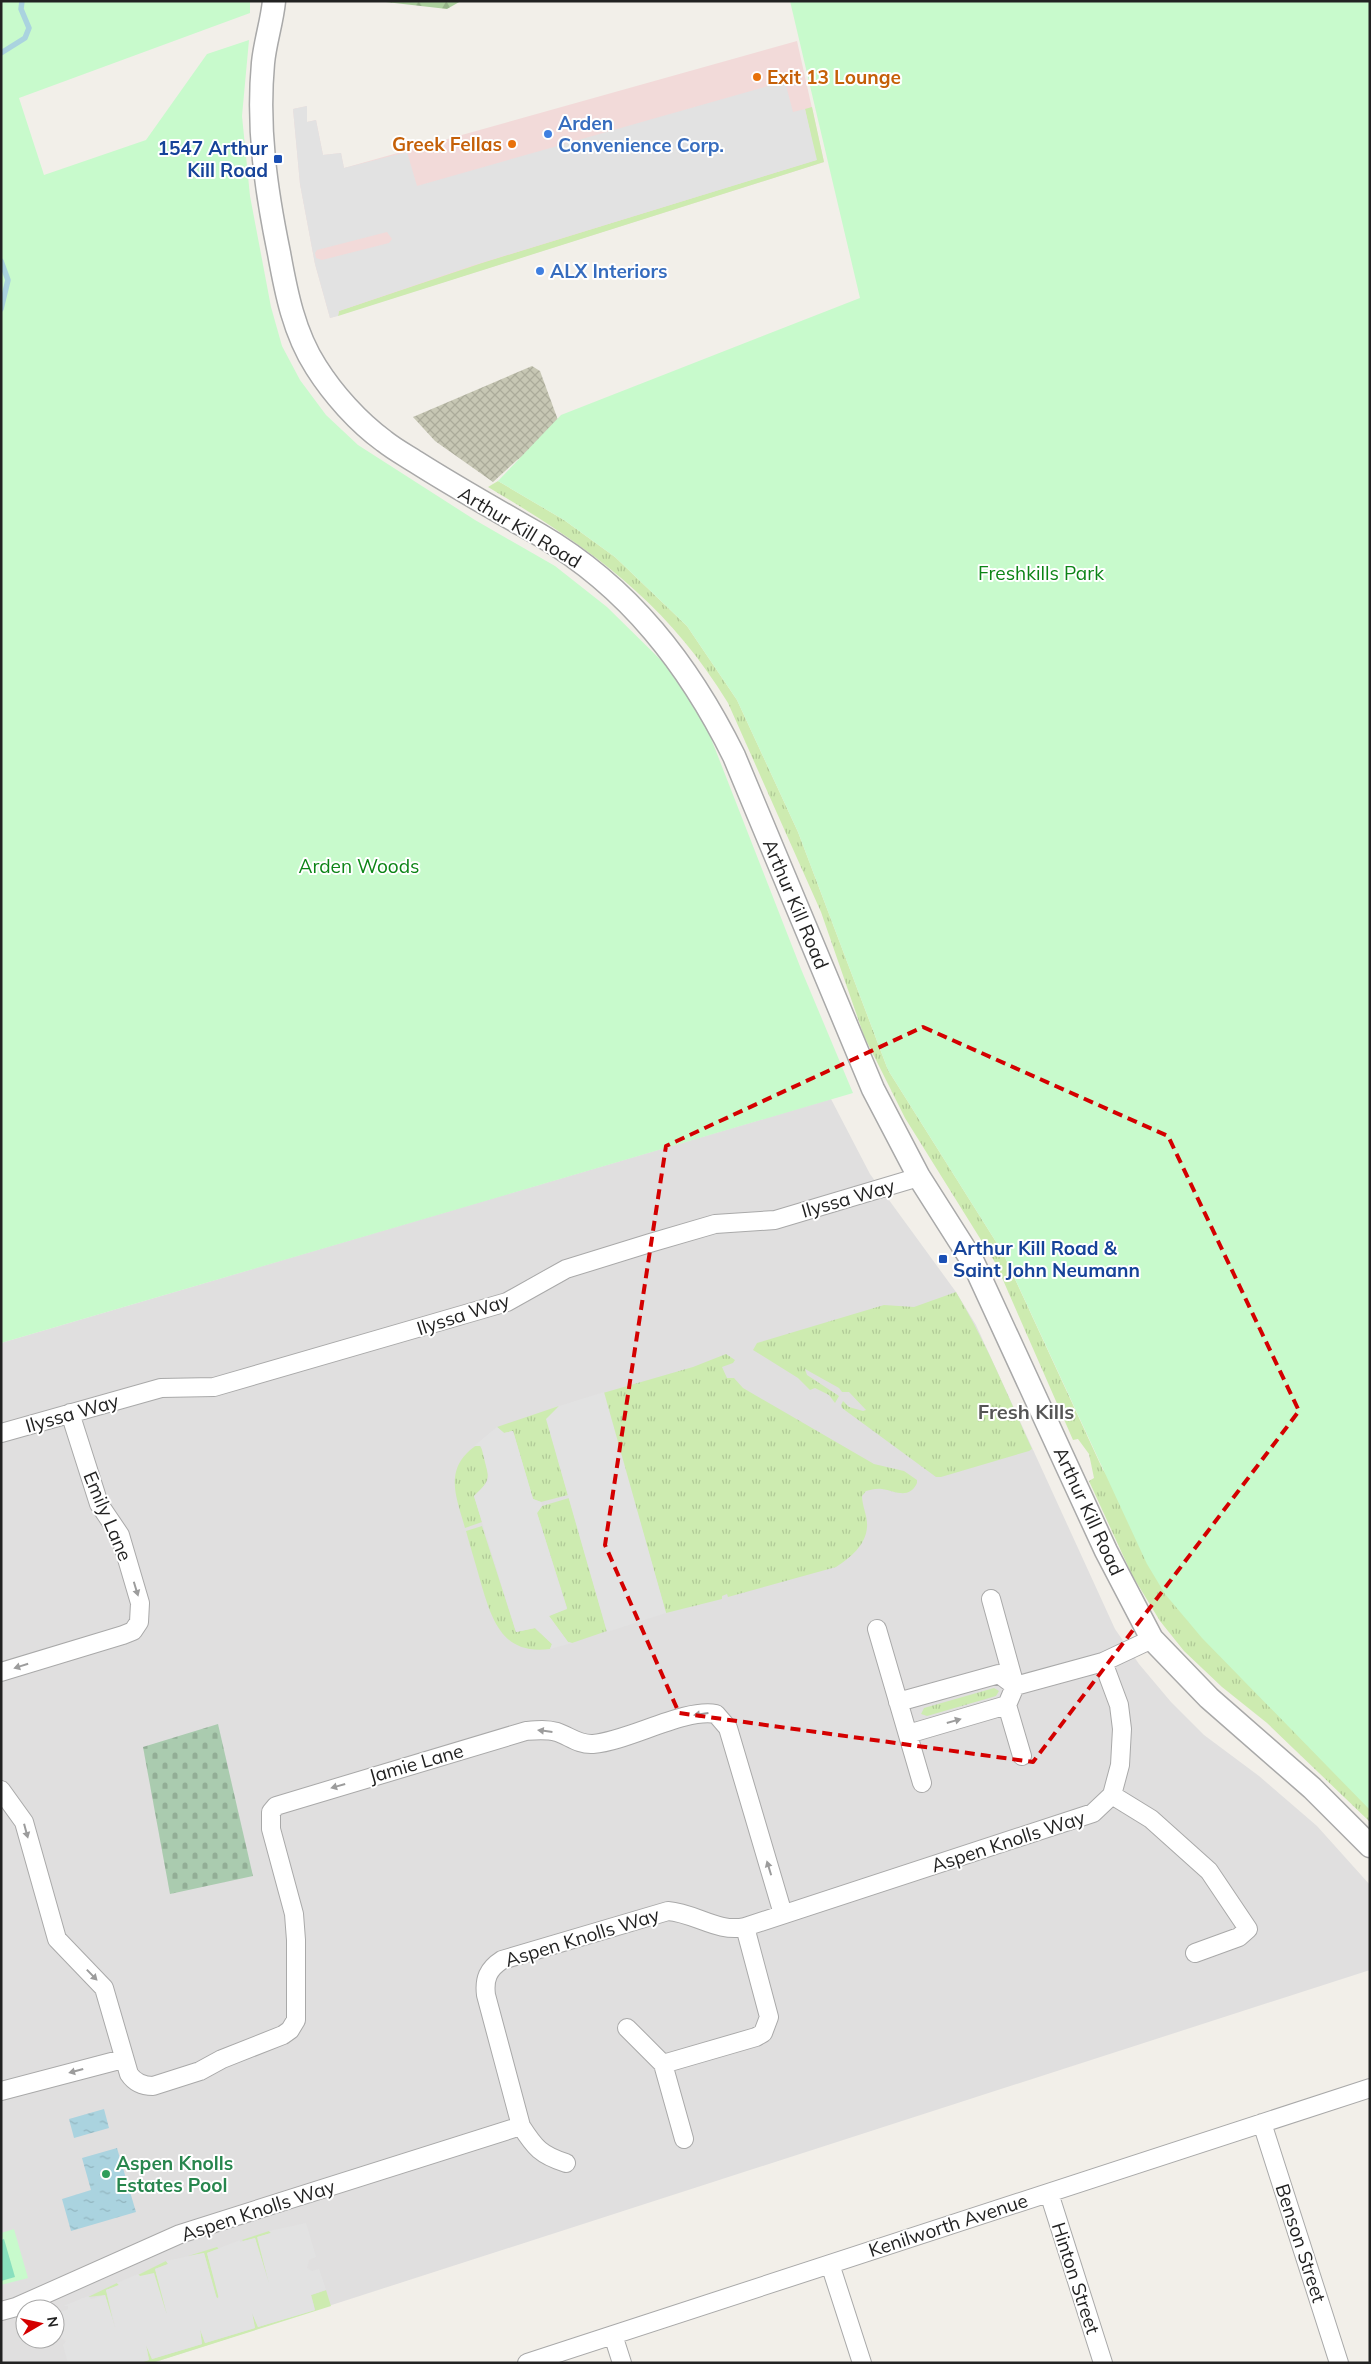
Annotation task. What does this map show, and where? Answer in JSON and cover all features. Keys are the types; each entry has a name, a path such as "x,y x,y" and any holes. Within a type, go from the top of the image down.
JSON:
{"street":[{"name":"Arthur Kill Road","path":"274,1 263,60 261,150 289,302 300,336 315,366 339,398 384,442 458,490 542,536 583,564 635,610 658,635 687,672 713,714 734,756 873,1089 918,1177 973,1262 1106,1550 1152,1639 1209,1698 1312,1788 1370,1846"},
{"name":"Ilyssa Way","path":"1,1433 161,1388 214,1387 507,1302 566,1268 715,1224 775,1220 918,1177"},
{"name":"Emily Lane","path":"1,1672 123,1635 133,1631 139,1622 140,1603 120,1535 99,1504 70,1413"},
{"path":"991,1599 1015,1686 1007,1705 1022,1756"},
{"path":"877,1629 922,1783"},
{"path":"1015,1686 1104,1662 1152,1639"},
{"path":"1104,1662 1119,1706 1122,1729 1120,1765 1112,1795 1151,1819 1209,1871 1248,1929 1239,1937 1194,1953"},
{"path":"898,1702 999,1674 1015,1686"},
{"path":"908,1734 1007,1705"},
{"name":"Jamie Lane","path":"123,2059 133,2080 146,2086 153,2086 200,2071 222,2059 283,2035 290,2030 296,2020 296,1940 294,1914 271,1830 271,1812 276,1806 526,1731 541,1729 557,1732 576,1742 591,1744 610,1741 699,1713 716,1714 728,1728 783,1914"},
{"path":"1,1790 24,1822 57,1939 104,1988 123,2059 1,2091"},
{"name":"Aspen Knolls Way","path":"566,2163 545,2156 531,2142 521,2126 486,1995 485,1983 493,1966 502,1960 668,1911 682,1912 717,1926 734,1930 745,1927 1078,1819 1093,1813 1112,1795"},
{"path":"663,2064 756,2037 763,2033 769,2017 745,1927"},
{"path":"627,2028 663,2064 684,2139"},
{"name":"Kenilworth Avenue","path":"527,2363 1370,2088"},
{"name":"Benson Street","path":"1262,2123 1339,2363"},
{"name":"Aspen Knolls Way","path":"1,2311 16,2307 180,2234 521,2126"},
{"name":"Hinton Street","path":"1049,2193 1103,2363"},
{"path":"830,2264 862,2363"},
{"path":"613,2334 622,2363"}],"highlighted area":[{"path":"923,1027 1168,1136 1299,1411 1033,1762 679,1713 605,1545 666,1146"}],"shaded area":[{"path":"797,41 824,162 330,318 315,264 300,184 293,109 307,106 307,122 316,120 323,155 341,153 344,168"},
{"path":"784,78 793,112 805,109 817,160 471,266 339,311 338,316 330,318 315,264 300,184 293,109 307,106 307,122 316,120 323,155 341,153 344,168 407,152 417,186 779,83","holes":["387,232 392,239 389,243 322,260 316,258 315,253 317,250"]},
{"path":"532,366 540,371 562,431 517,460 493,482 435,441 413,417"},
{"path":"831,1099 870,1174 956,1292 976,1325 1115,1629 1139,1664 1171,1702 1204,1735 1259,1776 1317,1826 1370,1885 1370,1970 152,2363 1,2363 1,1343"},
{"path":"604,1392 666,1613 607,1632 546,1419 559,1406"},
{"path":"497,1427 504,1433 513,1431 533,1499 541,1502 542,1506 537,1513 567,1609 549,1616 568,1642 572,1643 550,1649 552,1644 535,1628 516,1632 474,1496 489,1478 481,1446 474,1446"},
{"path":"306,2223 316,2257 309,2260 307,2268 312,2271 319,2269 326,2290 311,2295 315,2310 258,2327 252,2313 255,2328 205,2343 200,2329 202,2344 152,2359 146,2345 149,2360 139,2363 68,2363 64,2349 66,2341 65,2310 68,2309 68,2306 65,2305 88,2296 91,2299 105,2295 116,2330 106,2290 138,2274 140,2276 154,2273 167,2315 155,2269 168,2264 166,2261 204,2253 216,2297 219,2299 207,2253 240,2240 240,2242 255,2238 269,2284 257,2237 271,2233 269,2231"}],"green space":[{"name":"Arden Woods","path":"1,1 250,1 250,13 19,98 44,175 146,140 207,54 249,40 242,116 250,196 271,307 282,346 300,380 326,415 358,445 475,520 555,566 607,607 667,666 705,723 801,969 853,1093 1,1343"},
{"path":"377,1 461,1 447,9"},
{"name":"Freshkills Park","path":"790,1 1370,1 1370,1810 1202,1638 1165,1594 1147,1564 1003,1253 888,1070 798,832 737,700 687,626 615,557 564,520 498,481 561,415 860,298"},
{"path":"812,107 824,162 338,316 339,311 482,263 816,160 805,109"},
{"path":"498,481 564,520 615,557 687,626 737,700 798,832 888,1070 1003,1253 1103,1470 1370,1797 1370,1822 1267,1723 1222,1687 1184,1651 1160,1621 1132,1575 1089,1481 1094,1478 1089,1454 1078,1439 1073,1440 996,1264 905,1118 864,1036 821,912 728,703 704,667 679,635 651,606 623,579 592,555 525,509 488,487"},
{"path":"956,1292 996,1369 1032,1449 1029,1451 936,1477 842,1408 843,1401 849,1407 863,1411 866,1410 849,1392 842,1392 839,1388 805,1369 807,1375 839,1396 835,1403 829,1395 815,1388 810,1390 798,1378 753,1350 757,1343 884,1305 914,1307"},
{"path":"726,1354 735,1360 733,1363 722,1367 727,1378 734,1378 743,1388 874,1464 904,1471 917,1480 917,1483 914,1488 906,1493 880,1489 866,1491 862,1496 867,1523 864,1540 852,1555 836,1567 728,1597 727,1594 722,1596 722,1599 666,1613 603,1393 693,1367"},
{"path":"559,1406 547,1420 568,1495 541,1502 533,1499 513,1431 504,1433 497,1427"},
{"path":"479,1445 484,1454 488,1476 483,1487 474,1496 482,1522 465,1528 455,1489 456,1470 460,1461 467,1453"},
{"path":"569,1498 607,1631 572,1643 568,1642 549,1616 567,1608 537,1513 542,1506"},
{"path":"482,1526 516,1632 535,1628 552,1644 550,1649 534,1650 511,1642 496,1624 486,1600 466,1531"},
{"path":"994,1688 999,1691 996,1696 927,1716 921,1714 924,1708"},
{"path":"218,1724 253,1876 170,1894 143,1747"},
{"path":"14,2229 28,2278 1,2285 1,2233"},
{"path":"269,2231 271,2233 258,2237 270,2280 269,2283 255,2238 242,2240"},
{"path":"4,2239 15,2277 1,2281 1,2240"},
{"path":"217,2247 219,2249 207,2253 219,2296 217,2299 204,2253 188,2256"},
{"path":"166,2261 168,2264 155,2269 168,2315 138,2275"},
{"path":"117,2283 119,2285 106,2290 115,2330 105,2295 88,2297"},
{"path":"326,2290 331,2306 152,2363 140,2363 149,2360 146,2345 152,2359 202,2344 200,2329 205,2343 255,2328 252,2313 258,2327 315,2310 311,2295"}],"water":[{"path":"104,2109 109,2128 74,2138 69,2119"},
{"name":"Aspen Knolls Estates Pool","path":"117,2148 136,2212 71,2231 62,2199 91,2190 82,2158"}],"waterway":[{"path":"1,53 25,38 29,28 21,9 22,1"},
{"path":"1,261 8,280 1,309"}],"place":[{"name":"Exit 13 Lounge","path":"757,77"},
{"name":"Arden Convenience Corp.","path":"548,134"},
{"name":"Greek Fellas","path":"512,144"},
{"name":"1547 Arthur Kill Road","path":"278,159"},
{"name":"ALX Interiors","path":"540,271"},
{"name":"Arthur Kill Road & Saint John Neumann","path":"943,1259"},
{"name":"Aspen Knolls Estates Pool","path":"106,2174"}],"district":[{"name":"Fresh Kills","path":"1026,1412"}]}
